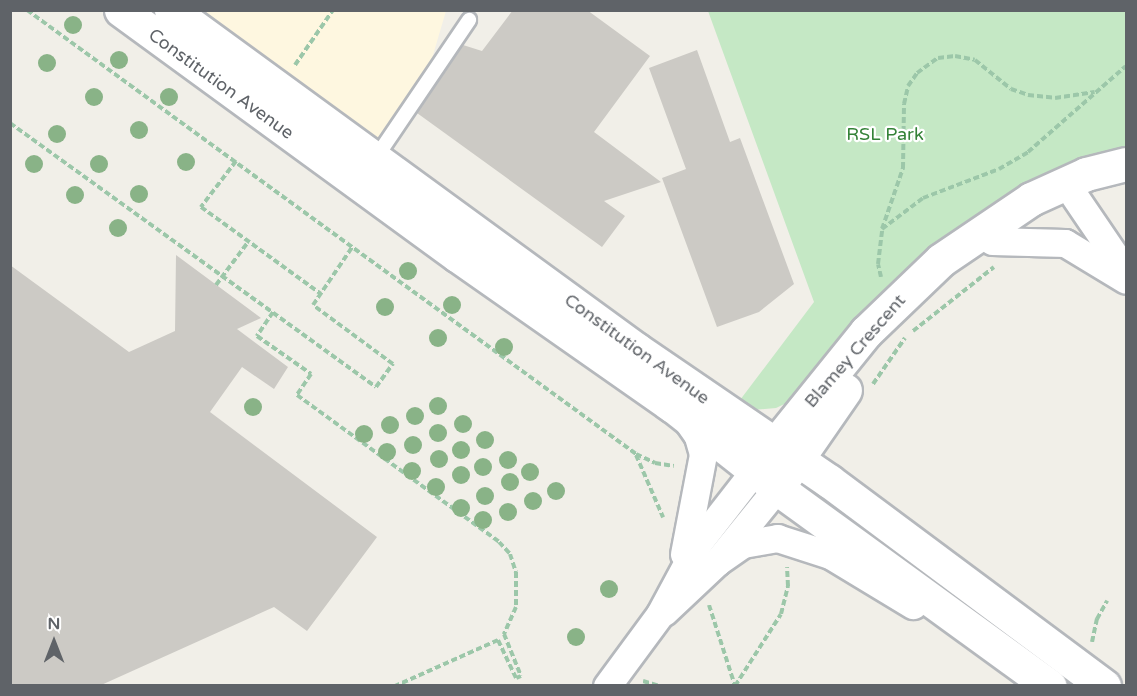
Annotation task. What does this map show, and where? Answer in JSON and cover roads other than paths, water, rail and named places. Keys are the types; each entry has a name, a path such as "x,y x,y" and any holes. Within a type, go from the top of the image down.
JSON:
{"street":[{"name":"Constitution Avenue","path":"121,10 373,170 785,453 1104,686"},
{"name":"Constitution Avenue","path":"171,10 766,479 1050,686"},
{"name":"Blamey Crescent","path":"785,453 866,332 911,286 990,224 1126,164"},
{"name":"Blamey Crescent","path":"766,479 885,331 935,285 997,251 1070,190 1126,183"},
{"path":"1070,190 1126,272"},
{"path":"997,251 1065,243 1126,280"},
{"path":"660,614 678,575 696,505 703,454 695,432 673,406"},
{"path":"678,575 766,479"},
{"path":"717,562 766,479"},
{"path":"607,686 660,614 732,550 758,538 786,541 842,560 916,607 957,618"}],"lane":[{"path":"373,170 469,20"}],"park label":[{"name":"RSL Park","path":"885,134"}]}
